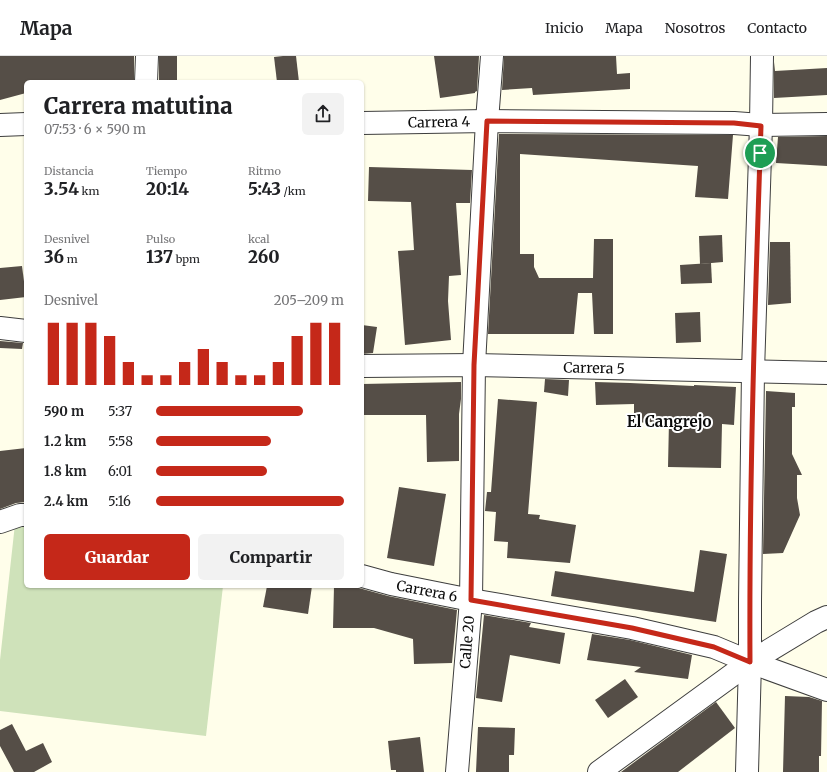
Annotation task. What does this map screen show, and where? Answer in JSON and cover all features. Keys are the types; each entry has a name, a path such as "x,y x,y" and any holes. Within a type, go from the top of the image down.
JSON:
{"street":[{"path":"146,80 147,56"},
{"name":"Calle 20","path":"457,772 471,600 474,365 487,121 492,56"},
{"path":"747,772 750,662 753,371 762,56"},
{"name":"Carrera 4","path":"364,123 487,121 734,123 761,126 827,124"},
{"path":"0,125 24,124"},
{"path":"0,328 24,331"},
{"name":"Carrera 5","path":"364,366 474,365 827,373"},
{"path":"0,522 24,515"},
{"name":"Carrera 6","path":"364,577 390,584 647,632 714,647 750,662 827,690"},
{"path":"599,772 750,662 816,622 827,617"}],"green space":[{"path":"15,524 24,526 24,588 223,588 206,736 0,711 0,660"}],"building":[{"path":"0,56 134,56 134,80 24,80 24,94 0,100"},
{"path":"159,56 177,56 177,80 159,80"},
{"path":"296,56 299,80 277,80 274,57"},
{"path":"434,56 479,56 477,91 475,93 440,98"},
{"path":"504,56 616,56 617,74 630,73 630,89 533,95 532,88 502,90"},
{"path":"774,62 775,71 827,68 827,95 774,98"},
{"path":"499,134 733,135 728,199 695,197 698,166 520,154 520,254 534,254 534,267 539,278 593,278 594,239 613,239 613,334 594,334 592,293 578,293 574,334 488,334"},
{"path":"827,136 827,166 776,163 778,137"},
{"path":"369,167 472,170 470,203 456,203 461,275 449,276 448,301 451,340 405,345 398,251 414,250 411,202 368,201"},
{"path":"722,235 723,262 700,264 699,236"},
{"path":"770,242 790,242 791,303 768,305"},
{"path":"711,263 712,283 681,284 680,265"},
{"path":"22,266 24,297 0,300 0,268"},
{"path":"700,312 701,342 676,343 675,313"},
{"path":"364,325 377,327 373,353 364,354"},
{"path":"0,341 23,343 22,349 0,348"},
{"path":"545,379 569,380 568,396 544,392"},
{"path":"461,382 459,461 427,462 426,415 364,415 364,384"},
{"path":"595,382 736,387 734,425 722,424 721,468 668,467 669,421 634,423 634,404 596,405"},
{"path":"766,391 795,393 795,407 792,407 792,454 802,475 797,475 797,498 800,515 783,553 763,554"},
{"path":"498,399 537,402 528,514 540,515 539,519 576,525 570,563 507,558 508,542 494,541 496,512 485,511 487,492 491,492"},
{"path":"24,448 24,502 16,503 0,509 0,451"},
{"path":"399,487 446,494 434,566 387,558"},
{"path":"700,550 727,554 716,622 551,596 555,571 694,592"},
{"path":"267,588 312,588 308,614 263,607"},
{"path":"334,588 359,588 388,596 457,610 452,663 414,664 413,639 374,628 333,628"},
{"path":"484,615 531,623 529,627 565,633 560,664 510,655 502,702 476,698"},
{"path":"592,634 630,640 692,655 688,679 634,672 641,667 587,660"},
{"path":"625,679 638,697 608,718 595,700"},
{"path":"785,696 809,697 822,701 821,756 819,756 819,772 783,772"},
{"path":"716,702 735,728 678,772 621,772"},
{"path":"12,724 26,751 43,743 52,762 34,772 14,772 0,746 0,730"},
{"path":"478,727 515,728 514,755 509,755 509,772 476,772"},
{"path":"420,737 424,772 396,772 396,770 391,770 388,741"}],"district":[{"name":"El Cangrejo","path":"669,421"}],"route":[{"path":"487,121 700,124 734,123 761,126 760,153 753,371 750,662 714,647 632,628 471,600 474,365 487,121"}]}
